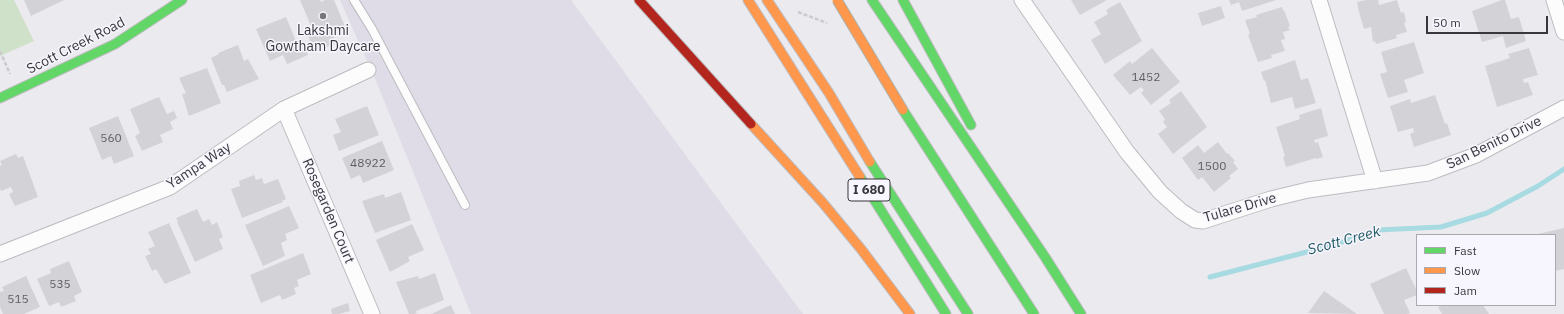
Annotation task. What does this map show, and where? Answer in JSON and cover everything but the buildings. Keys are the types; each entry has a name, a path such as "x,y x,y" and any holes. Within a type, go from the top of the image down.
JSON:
{"main road":[{"name":"Scott Creek Road","path":"0,98 115,44 182,0"},
{"path":"639,0 823,203 861,249 910,314"},
{"name":"I 680","path":"748,0 797,75 946,314"},
{"name":"I 680","path":"767,0 829,93 862,150 968,314"},
{"path":"837,0 903,110 1034,314"},
{"path":"872,0 1045,257 1081,314"},
{"path":"903,0 973,130"},
{"path":"985,151 1045,257"}],"street":[{"name":"Tulare Drive","path":"1022,0 1127,152 1160,192 1181,211 1195,220 1203,220 1271,199 1308,190 1375,181"},
{"path":"1319,0 1375,181"},
{"path":"1554,0 1564,32"},
{"name":"Yampa Way","path":"0,254 170,187 284,109 368,70"},
{"name":"San Benito Drive","path":"1375,181 1428,173 1454,164 1476,155 1564,108"},
{"name":"Rosegarden Court","path":"284,109 372,314"}],"lane":[{"path":"354,0 372,29 465,205"}],"path":[{"path":"797,11 834,25"},
{"path":"0,51 17,91"}],"shaded area":[{"path":"340,0 571,0 803,314 471,314 376,81"}],"green space":[{"path":"0,0 14,0 34,41 0,56"}],"waterway":[{"name":"Scott Creek","path":"1210,277 1330,246 1378,230 1441,227 1487,213 1538,186 1564,169"}],"traffic: fast":[{"path":"0,98 115,44 182,0"},
{"path":"872,0 1045,257 1081,314"},
{"path":"903,0 971,125"},
{"path":"903,110 1034,314"},
{"path":"870,162 968,314"},
{"path":"860,177 946,314"}],"traffic: slow":[{"path":"748,0 860,177"},
{"path":"767,0 829,93 870,162"},
{"path":"837,0 903,110"},
{"path":"751,124 823,203 861,249 910,314"}],"traffic: jam":[{"path":"639,0 751,124"}],"place":[{"name":"Lakshmi Gowtham Daycare","path":"323,16"}]}
